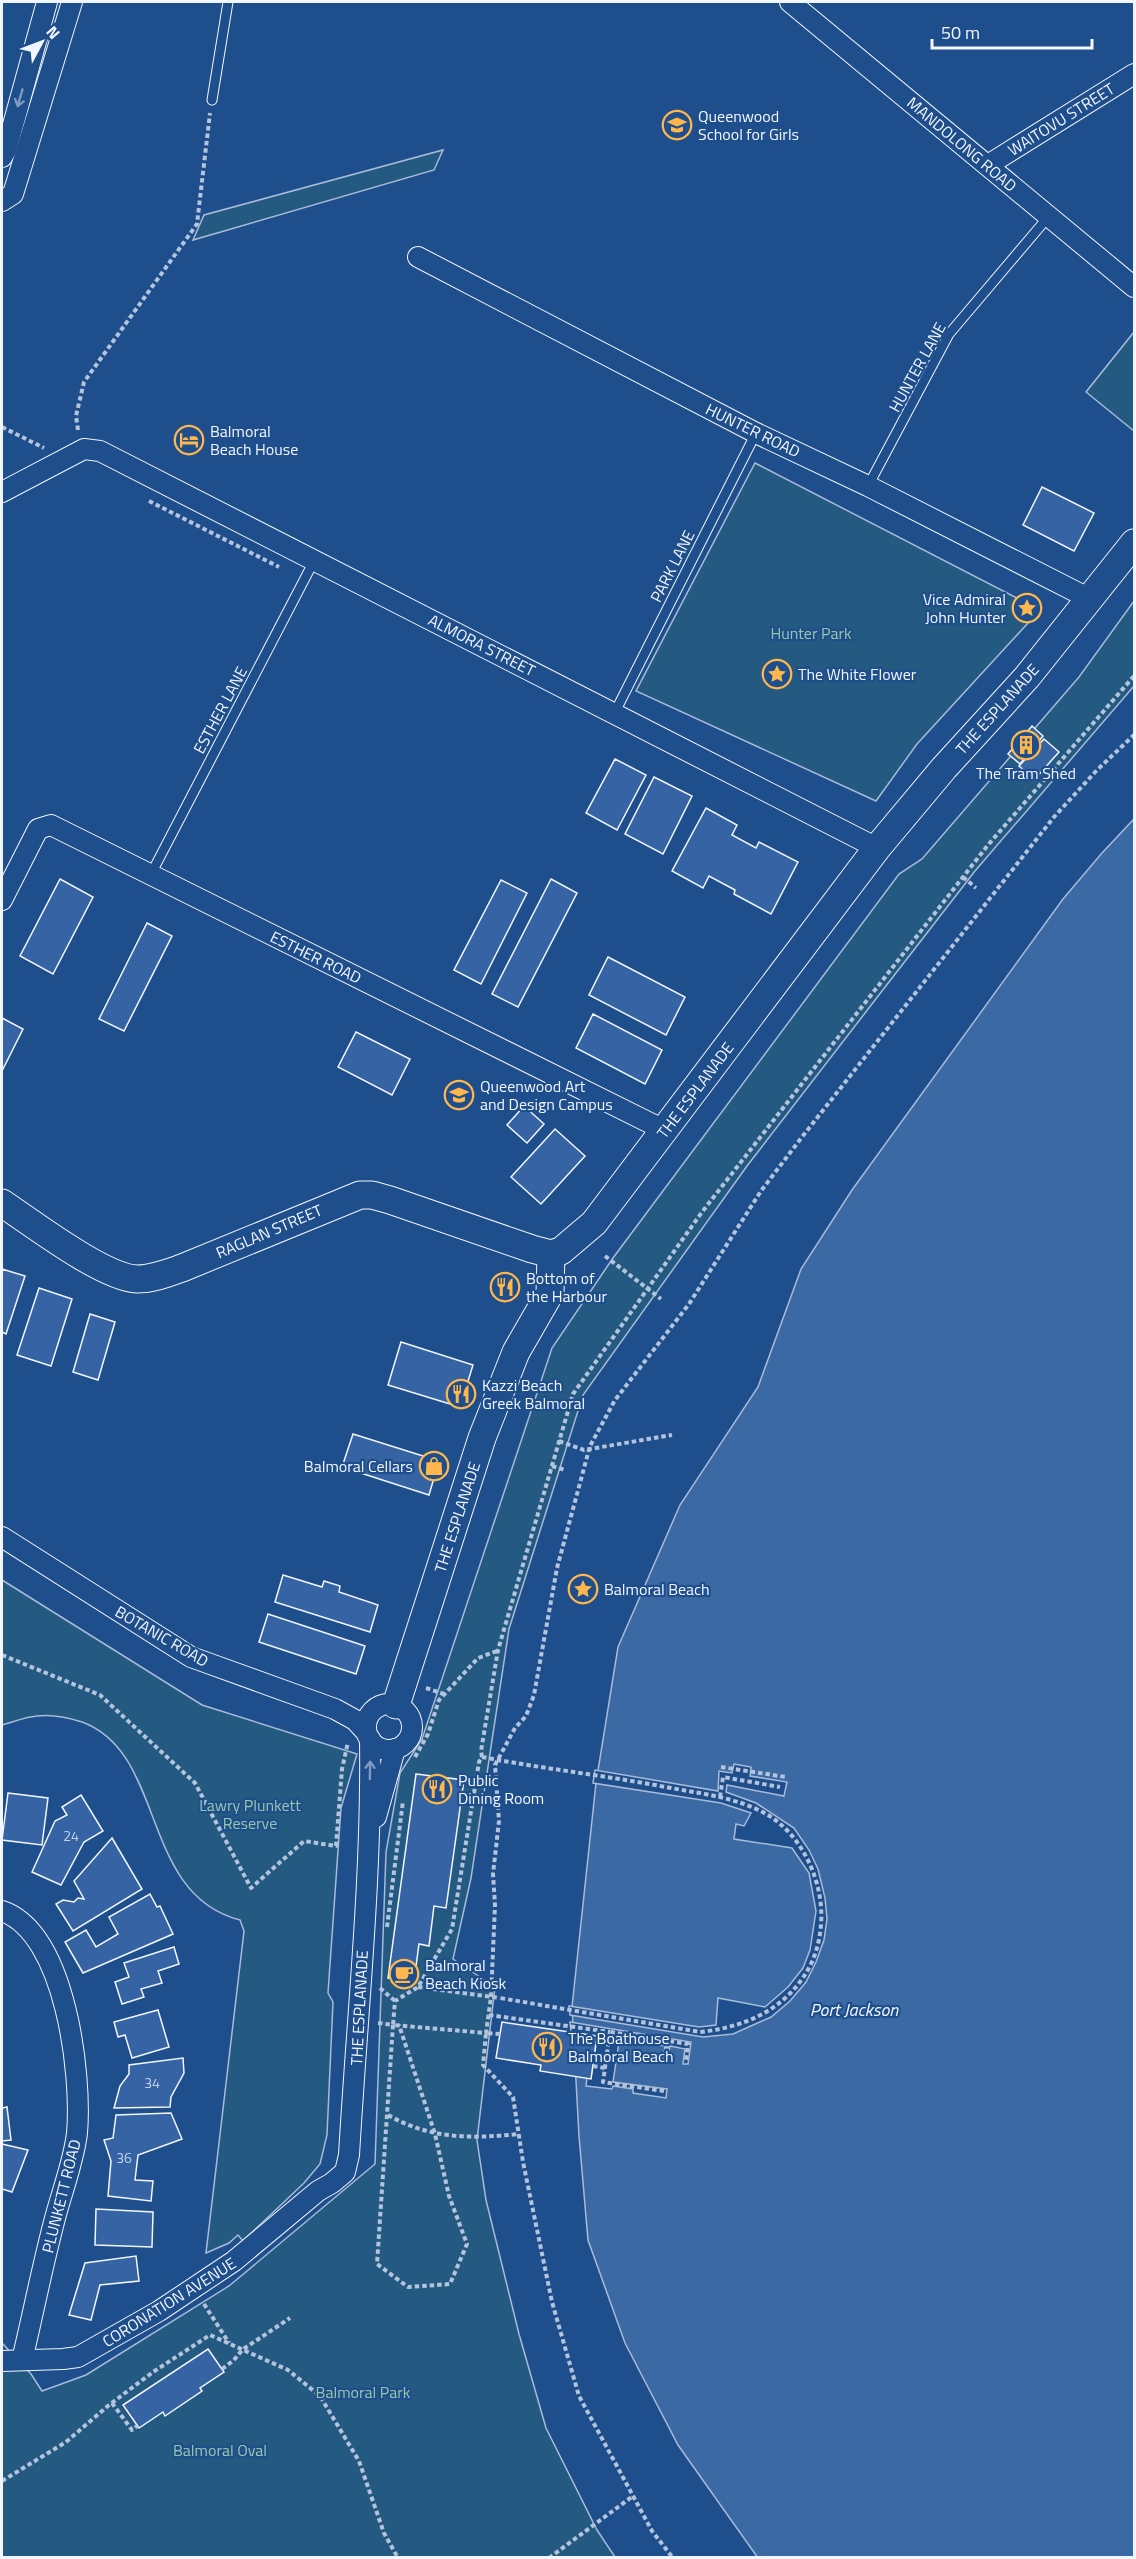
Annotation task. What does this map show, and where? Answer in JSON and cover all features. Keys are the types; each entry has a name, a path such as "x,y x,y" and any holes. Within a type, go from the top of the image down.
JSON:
{"street":[{"path":"2,157 6,150 47,2"},
{"path":"2,201 13,194 72,2"},
{"name":"MANDOLONG ROAD","path":"790,2 1134,287"},
{"name":"WAITOVU STREET","path":"987,165 1134,74"},
{"name":"HUNTER ROAD","path":"418,257 756,433 868,486 1090,599"},
{"path":"2,492 82,443"},
{"name":"ALMORA STREET","path":"82,443 315,559 877,848"},
{"name":"THE ESPLANADE","path":"385,1708 482,1438 516,1352 550,1293 551,1254 570,1245 594,1223 877,848 944,768 1027,677 1134,543"},
{"name":"ESTHER ROAD","path":"2,900 38,829 51,825 664,1130"},
{"name":"RAGLAN STREET","path":"2,1203 105,1270 125,1278 152,1278 182,1268 360,1195 372,1195 390,1200 551,1254"},
{"name":"BOTANIC ROAD","path":"2,1537 191,1658 335,1709 355,1720 368,1735"},
{"path":"385,1708 408,1714 412,1728 407,1742 395,1749 381,1749 368,1735 366,1724 385,1708"},
{"name":"BOTANIC ROAD","path":"335,1709 385,1708"},
{"name":"THE ESPLANADE","path":"345,2172 350,2155 359,2020 368,1842 368,1735"},
{"name":"THE ESPLANADE","path":"368,1842 395,1749"},
{"name":"PLUNKETT ROAD","path":"2,1911 10,1914 34,1934 54,1974 69,2019 77,2080 77,2135 22,2360"},
{"name":"CORONATION AVENUE","path":"2,2361 63,2359 78,2356 130,2328 234,2261 318,2191 345,2172"}],"lane":[{"path":"212,100 228,2"},
{"name":"HUNTER LANE","path":"868,486 950,334 1049,216"},
{"name":"PARK LANE","path":"614,714 756,433"},
{"name":"ESTHER LANE","path":"151,874 315,559"}],"path":[{"path":"82,443 76,416 84,382 197,224 212,100"},
{"path":"2,427 45,449"},
{"path":"395,2001 418,1987 452,1929 498,1650 573,1394 702,1212 988,845 1134,676"},
{"path":"673,2558 652,2530 579,2396 552,2302 518,2134 513,2097 483,2065 491,1997 495,1905 493,1874 499,1821 495,1765 515,1728 526,1716 534,1695 557,1568 590,1449 615,1400 689,1304 761,1191 795,1146 1054,817 1097,770 1134,735"},
{"path":"963,877 976,888"},
{"path":"605,1256 661,1299"},
{"path":"559,1441 584,1450 672,1435"},
{"path":"552,1466 565,1470"},
{"path":"412,1764 428,1734 439,1700 478,1658 498,1650"},
{"path":"2,1654 99,1695 195,1783 251,1888 304,1841 336,1846 342,1769 346,1760"},
{"path":"426,1688 444,1694"},
{"path":"418,1987 500,1998 700,2032 747,2022 769,2011 793,1990 806,1973 817,1951 822,1904 815,1875 800,1846 784,1827 750,1806 720,1797 612,1777 482,1757"},
{"path":"721,1767 786,1777"},
{"path":"740,1780 741,1770"},
{"path":"720,1797 723,1777 780,1787"},
{"path":"386,1930 404,1794"},
{"path":"379,1986 395,2001 396,2025 377,2264 408,2287 450,2284 467,2244 449,2196 435,2134 396,2025"},
{"path":"489,2015 688,2044 686,2060"},
{"path":"396,2025 500,2034"},
{"path":"610,2032 603,2082 664,2091"},
{"path":"665,2056 668,2041"},
{"path":"593,2066 605,2068"},
{"path":"388,2115 409,2127 435,2134 487,2137 518,2134"},
{"path":"204,2304 230,2344"},
{"path":"222,2369 242,2350 290,2318"},
{"path":"2,2481 66,2442 153,2372 210,2335 288,2370 320,2396 359,2461 384,2532 398,2558"},
{"path":"112,2403 132,2430 137,2426"},
{"path":"549,2558 633,2496"}],"green space":[{"path":"443,150 434,170 193,240 204,215"},
{"path":"1134,332 1134,431 1086,392"},
{"name":"Hunter Park","path":"755,463 1040,610 917,744 876,801 636,691"},
{"name":"Balmoral Park","path":"1134,601 1134,686 975,871 747,1166 583,1395 509,1629 471,1878 453,1959 495,1987 477,2140 486,2200 519,2334 546,2428 597,2530 615,2557 2,2557 2,2343 31,2374 42,2391 86,2375 229,2286 375,2164 386,1852 400,1773 422,1739 552,1348 613,1258 899,874 922,859 1079,677"},
{"name":"Lawry Plunkett Reserve","path":"2,1580 202,1705 357,1754 341,1808 328,1993 333,2002 327,2135 320,2164 304,2183 243,2241 238,2235 229,2243 206,2253 244,1931 240,1920 208,1905 185,1882 168,1854 143,1791 128,1762 109,1738 82,1722 60,1716 24,1718 2,1725"}],"water":[{"name":"Port Jackson","path":"1134,819 1134,2557 758,2558 678,2445 625,2343 588,2240 579,2136 572,2007 596,1783 618,1647 680,1505 758,1387 801,1269 852,1190 1063,899"}],"pier":[{"path":"734,1764 751,1767 750,1776 787,1782 784,1796 727,1785 726,1792 756,1803 794,1828 809,1850 818,1869 827,1919 824,1940 806,1982 790,2001 771,2017 733,2034 703,2037 570,2015 569,2006 699,2027 716,2025 718,1998 765,2007 788,1987 803,1968 810,1950 816,1911 809,1873 792,1848 734,1839 736,1824 744,1826 751,1813 721,1803 593,1783 595,1770 718,1791 719,1771 732,1773"},
{"path":"570,2022 691,2042 688,2064 683,2064 685,2049 670,2046 667,2061 663,2061 665,2046 644,2043 645,2039 620,2035 613,2082 667,2089 666,2098 633,2093 633,2089 613,2086 612,2089 586,2086 587,2078 591,2078 597,2037 571,2032"}],"building":[{"path":"1042,487 1094,513 1074,551 1023,525"},
{"name":"The Tram Shed","path":"1032,726 1043,736 1020,764 1008,754"},
{"path":"1044,739 1059,752 1034,780 1019,766"},
{"path":"615,759 646,775 617,830 586,813"},
{"path":"654,777 692,796 663,854 625,834"},
{"path":"706,808 737,825 732,835 756,848 759,842 798,862 771,914 734,894 735,890 709,876 703,888 672,871"},
{"path":"60,879 93,897 53,974 20,956"},
{"path":"551,879 577,893 518,1007 492,994"},
{"path":"501,880 527,893 481,984 454,970"},
{"path":"147,923 172,936 124,1031 99,1019"},
{"path":"608,957 685,997 666,1035 589,995"},
{"path":"593,1014 662,1050 645,1084 576,1048"},
{"path":"2,1018 23,1029 2,1071"},
{"path":"356,1032 410,1059 392,1095 338,1067"},
{"path":"524,1106 544,1124 527,1143 507,1125"},
{"path":"555,1129 585,1156 541,1204 511,1177"},
{"path":"2,1269 25,1276 6,1334 2,1332"},
{"path":"39,1288 72,1299 51,1366 17,1355"},
{"path":"90,1314 115,1322 98,1380 73,1372"},
{"path":"401,1342 473,1365 460,1407 388,1385"},
{"path":"353,1434 439,1461 429,1495 342,1467"},
{"path":"283,1575 322,1587 324,1581 340,1586 339,1592 378,1605 370,1632 275,1602"},
{"path":"268,1614 365,1646 356,1674 259,1642"},
{"path":"416,1774 464,1780 446,1908 434,1906 429,1946 419,1944 414,1981 388,1978"},
{"path":"8,1793 48,1798 42,1845 2,1840"},
{"path":"81,1795 103,1831 84,1842 61,1885 32,1872 55,1821 67,1815 62,1807"},
{"path":"112,1838 142,1889 73,1931 56,1904 63,1900 74,1902 78,1898 84,1899 74,1881"},
{"path":"150,1894 157,1907 160,1906 173,1934 83,1973 65,1942 86,1930 96,1947 118,1934 109,1917"},
{"path":"174,1947 179,1964 158,1971 162,1983 141,1989 144,1997 122,2004 115,1982 129,1977 124,1963"},
{"path":"158,2010 169,2047 132,2058 125,2035 118,2037 114,2022"},
{"name":"The Boathouse Balmoral Beach","path":"502,2022 597,2036 591,2079 540,2071 541,2065 496,2058"},
{"path":"183,2058 184,2073 171,2097 170,2107 114,2108 120,2086 129,2074 129,2065"},
{"path":"7,2107 11,2140 2,2141 2,2108"},
{"path":"171,2113 182,2139 138,2155 135,2180 153,2181 151,2201 108,2196 111,2161 104,2140 113,2138 116,2115"},
{"path":"2,2144 28,2150 12,2192 2,2189"},
{"path":"96,2209 153,2212 152,2247 95,2245"},
{"path":"136,2256 139,2281 100,2285 91,2320 69,2315 85,2263"},
{"path":"208,2349 224,2372 200,2388 202,2391 165,2416 163,2412 139,2428 123,2405"}],"place":[{"name":"Queenwood School for Girls","path":"677,125"},
{"name":"Balmoral Beach House","path":"189,440"},
{"name":"Vice Admiral John Hunter","path":"1027,608"},
{"name":"The White Flower","path":"777,674"},
{"name":"The Tram Shed","path":"1026,745"},
{"name":"Queenwood Art and Design Campus","path":"459,1095"},
{"name":"Bottom of the Harbour","path":"505,1287"},
{"name":"Kazzi Beach Greek Balmoral","path":"461,1394"},
{"name":"Balmoral Cellars","path":"434,1466"},
{"name":"Balmoral Beach","path":"583,1589"},
{"name":"Public Dining Room","path":"437,1789"},
{"name":"Balmoral Beach Kiosk","path":"404,1974"},
{"name":"The Boathouse Balmoral Beach","path":"547,2047"}],"park label":[{"name":"Balmoral Oval","path":"220,2450"}]}
